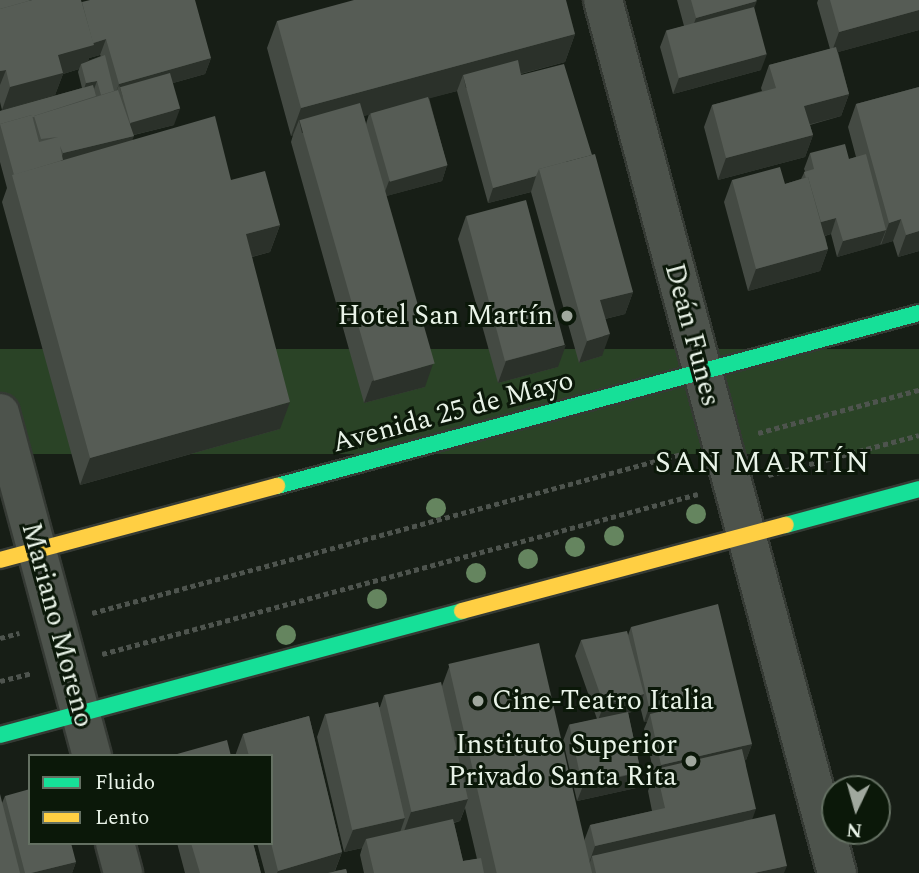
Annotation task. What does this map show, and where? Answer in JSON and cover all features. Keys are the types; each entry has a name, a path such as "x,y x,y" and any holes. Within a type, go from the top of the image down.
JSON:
{"main road":[{"name":"Avenida 25 de Mayo","path":"0,560 919,313"},
{"path":"0,735 919,489"}],"street":[{"name":"Deán Funes","path":"603,0 837,873"},
{"name":"Mariano Moreno","path":"0,413 91,754"},
{"path":"116,845 123,873"}],"path":[{"path":"0,638 919,390"},
{"path":"0,681 919,435"}],"green space":[{"path":"0,349 919,349 919,454 0,454"}],"building":[{"path":"0,0 32,0 0,9"},
{"path":"32,0 81,0 94,45 58,55 63,73 10,87 6,70 0,71 0,9"},
{"path":"195,0 211,58 119,84 106,39 93,43 82,2"},
{"path":"354,0 566,0 575,34 301,108 277,21"},
{"path":"691,0 756,0 757,1 696,18"},
{"path":"830,0 919,0 919,10 839,32"},
{"path":"754,7 767,54 679,78 666,31"},
{"path":"836,47 849,94 804,106 813,135 726,158 712,105 776,88 769,65"},
{"path":"105,55 114,91 101,95 97,81 86,83 81,64"},
{"path":"518,60 521,75 564,64 592,155 539,169 536,176 493,188 463,75"},
{"path":"170,73 180,109 130,123 120,87"},
{"path":"93,85 96,96 35,117 32,115 0,124 0,111"},
{"path":"919,87 919,231 906,235 901,219 889,223 856,104"},
{"path":"118,90 134,136 63,153 60,146 63,160 14,175 0,124 32,115 39,142 58,137 41,139 34,116"},
{"path":"428,97 448,165 390,182 370,114"},
{"path":"360,103 435,364 374,381 299,120"},
{"path":"215,116 231,180 265,171 280,225 246,234 290,402 90,458 12,175"},
{"path":"845,144 849,159 866,154 886,230 843,241 836,218 821,222 808,177 806,178 804,172 814,169 810,153"},
{"path":"595,154 633,292 600,300 610,334 587,341 539,169"},
{"path":"780,167 785,184 808,177 828,249 756,269 732,180"},
{"path":"526,200 565,345 505,361 466,216"},
{"path":"718,604 752,744 661,765 650,714 696,703 694,696 649,707 631,627"},
{"path":"627,631 644,694 604,705 581,640"},
{"path":"539,643 592,873 497,873 448,664"},
{"path":"441,682 468,799 411,812 384,695"},
{"path":"378,702 405,818 352,830 325,714"},
{"path":"628,712 641,772 582,784 569,724"},
{"path":"309,716 342,852 278,871 272,845 273,754 248,754 243,734"},
{"path":"227,740 230,754 177,754"},
{"path":"742,749 756,809 595,846 590,825 665,808 656,769"},
{"path":"28,790 28,845 72,845 76,862 25,873 5,796"},
{"path":"0,794 20,873 0,873"},
{"path":"775,814 787,866 754,873 596,873 592,856"},
{"path":"453,819 463,861 481,858 484,873 374,873 366,839"},
{"path":"192,845 254,845 261,873 200,873"},
{"path":"346,869 347,873 328,873"}],"traffic: fast":[{"path":"277,486 919,313"},
{"path":"786,525 919,489"},
{"path":"0,735 462,611"}],"traffic: slow":[{"path":"0,560 277,486"},
{"path":"462,611 786,525"}],"place":[{"name":"Hotel San Martín","path":"567,316"},
{"name":"Cine-Teatro Italia","path":"478,701"},
{"name":"Instituto Superior Privado Santa Rita","path":"691,761"}],"district":[{"name":"SAN MARTÍN","path":"763,463"}]}
